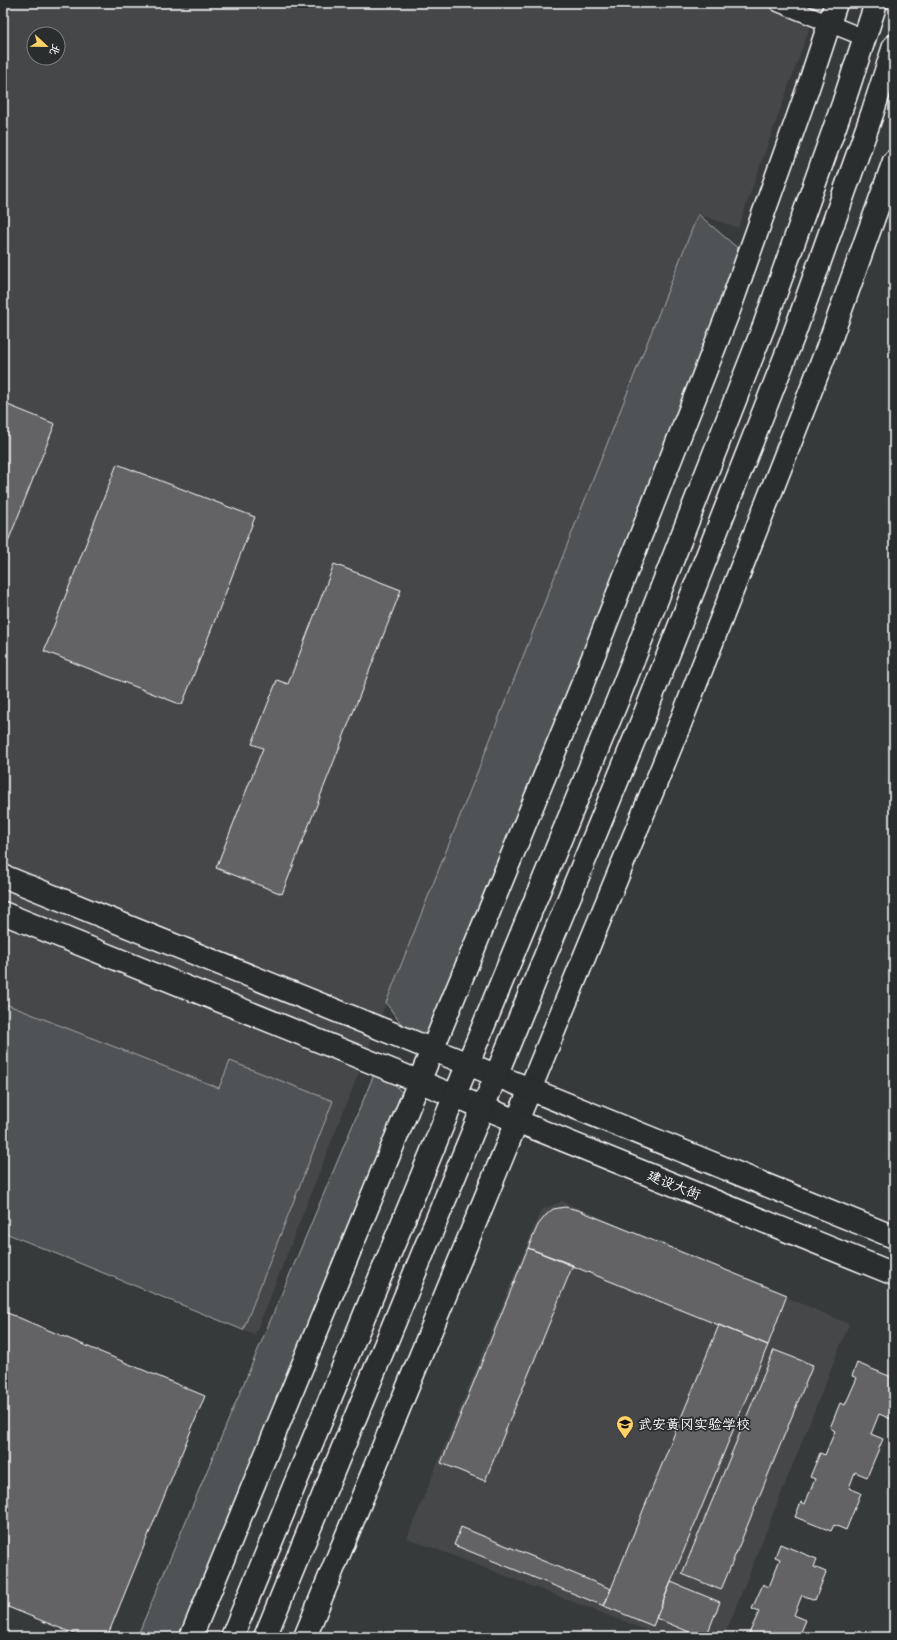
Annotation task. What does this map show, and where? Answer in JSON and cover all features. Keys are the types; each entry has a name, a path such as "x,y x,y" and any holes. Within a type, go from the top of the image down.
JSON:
{"main road":[{"path":"191,1637 582,685 728,313 807,91 836,3"},
{"path":"232,1637 618,700 764,326 843,104 876,3"},
{"path":"265,1637 646,711 793,337 867,128 894,46"},
{"path":"305,1637 680,724 824,357 894,161"},
{"path":"3,876 894,1237"},
{"name":"建设大街","path":"3,913 894,1274"}],"lane":[{"path":"778,3 865,38"}],"shaded area":[{"path":"3,3 817,3 738,228 698,214 255,1335 3,1232"},
{"path":"698,214 748,257 442,1026 415,1043 386,1003"},
{"path":"3,1003 219,1088 230,1061 333,1101 243,1330 3,1232"},
{"path":"378,1065 410,1102 191,1637 137,1637"},
{"name":"武安黄冈实验学校","path":"562,1201 849,1324 724,1637 664,1637 407,1538 541,1210"}],"building":[{"path":"3,403 55,424 3,554"},
{"path":"117,464 255,517 182,705 44,651"},
{"path":"334,564 401,590 282,894 216,868 263,748 252,744 277,680 288,684"},
{"path":"565,1207 578,1210 787,1295 768,1345 528,1248 538,1225 546,1215 553,1209"},
{"path":"528,1248 573,1265 485,1481 441,1463"},
{"path":"3,1311 205,1396 107,1637 82,1637 3,1605"},
{"path":"719,1325 768,1345 653,1626 604,1606"},
{"path":"774,1350 813,1365 721,1590 682,1574"},
{"path":"857,1363 894,1378 891,1385 894,1387 894,1412 891,1419 879,1414 871,1434 883,1439 867,1477 855,1472 849,1488 861,1493 846,1530 834,1525 831,1531 795,1517 801,1502 805,1504 815,1479 810,1477 820,1453 825,1455 835,1431 830,1428 840,1403 845,1405 857,1378 852,1376"},
{"path":"461,1527 611,1589 604,1606 454,1545"},
{"path":"780,1544 817,1559 814,1567 826,1572 815,1600 802,1595 794,1615 806,1620 799,1637 742,1637 743,1634 748,1636 759,1612 752,1609 763,1584 769,1587 780,1559 775,1557"},
{"path":"671,1582 720,1602 706,1637 701,1637 656,1618"},
{"path":"894,1626 894,1637 883,1637 884,1633 890,1636"}],"place":[{"name":"武安黄冈实验学校","path":"625,1439"}]}
